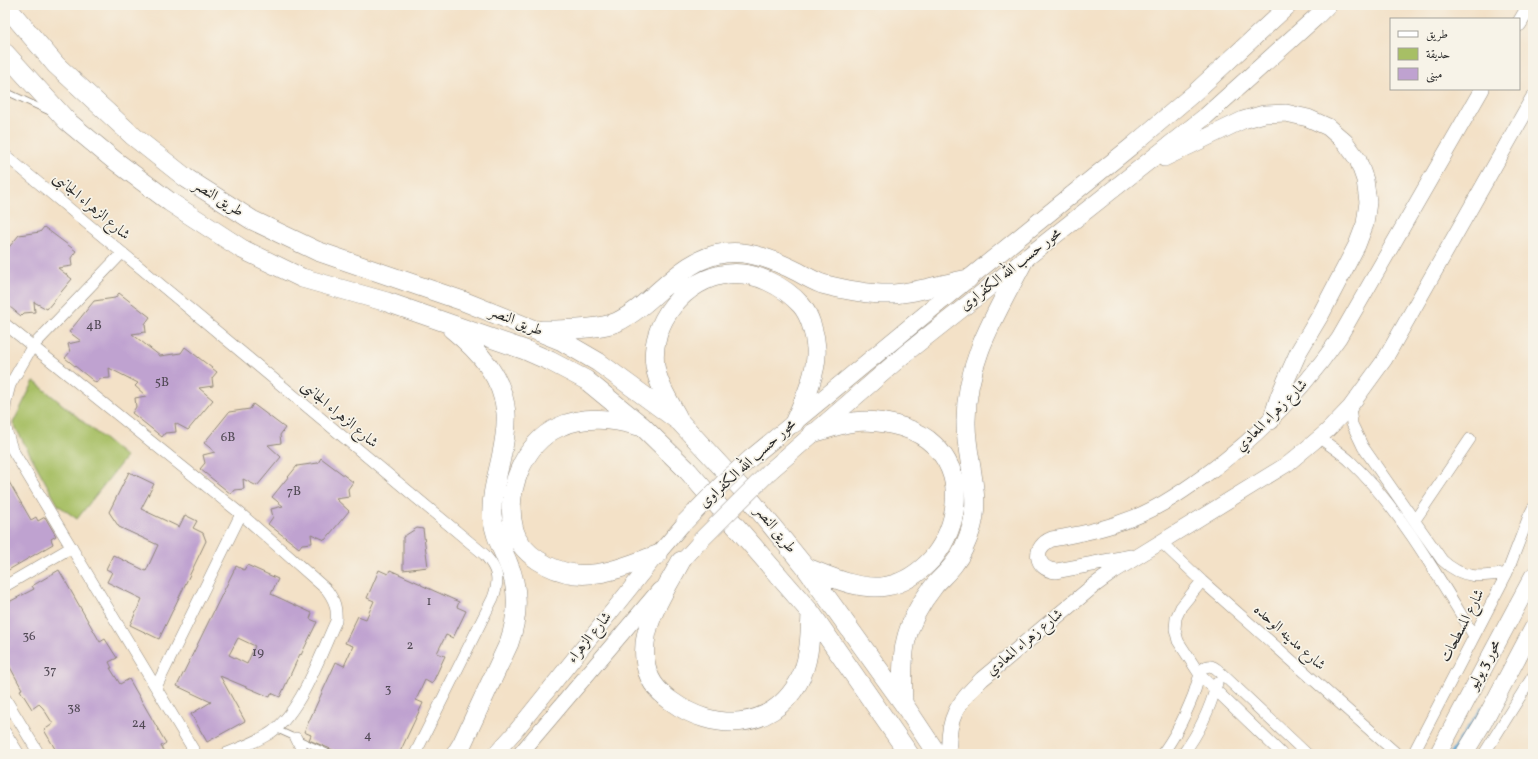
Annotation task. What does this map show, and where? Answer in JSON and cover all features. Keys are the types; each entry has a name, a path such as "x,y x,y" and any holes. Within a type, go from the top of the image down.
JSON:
{"highway":[{"name":"طريق النصر","path":"5,5 56,65 133,136 186,178 252,220 317,251 463,301 562,341 598,362 680,422 741,488 805,567 903,703 937,754"},
{"name":"طريق النصر","path":"5,53 67,121 114,160 170,202 242,249 302,278 387,302 525,350 586,380 642,426 688,471 811,613 909,754"},
{"path":"536,330 565,330 616,322 640,309 694,263 708,257 726,253 745,253 767,258 820,283 847,290 873,294 894,294 968,279"},
{"path":"903,703 903,656 908,630 927,595 962,553 973,519 975,508 974,493 966,422 969,383 975,359 986,333 1024,260"},
{"path":"680,422 657,377 654,354 658,332 662,322 674,304 689,289 708,279 728,274 750,275 769,281 784,290 802,306 812,326 816,349 813,374 805,400 794,423"},
{"path":"447,324 464,338 490,368 502,393 506,414 505,437 494,484 492,514 499,544 513,577 517,604 515,624 509,643 456,754"},
{"path":"642,426 602,418 581,420 559,427 541,439 528,455 518,473 513,497 512,514 515,532 524,548 541,562 557,570 576,574 598,574 657,555"},
{"path":"805,567 839,581 863,586 887,586 910,578 928,563 942,547 955,514 956,499 955,483 943,456 933,444 912,431 889,423 865,421 840,424 813,433"},
{"path":"681,561 649,623 645,640 645,659 649,677 660,692 678,706 696,716 714,721 732,723 752,720 769,713 786,699 798,683 806,663 811,613"}],"main road":[{"name":"محور حسب الله الكفراوى","path":"685,522 726,480 751,458 1133,145 1193,94 1289,5"},
{"name":"محور حسب الله الكفراوى","path":"700,541 769,472 906,353 1206,116 1328,5"},
{"path":"1520,22 1530,5"},
{"name":"شارع زهراء المعادي","path":"1137,556 1056,571 1050,571 1045,568 1040,563 1038,557 1041,545 1052,538 1089,532 1120,523 1150,511 1178,495 1230,457 1271,422 1320,365 1339,338 1481,90"},
{"name":"شارع زهراء المعادي","path":"949,754 948,739 950,724 958,707 969,692 982,679 1092,587 1137,556 1289,463 1320,438 1350,407 1385,359 1533,98"},
{"path":"1140,169 1243,120 1264,114 1279,113 1308,118 1328,127 1345,142 1358,160 1365,180 1368,202 1365,224 1353,252 1299,351 1279,396 1271,422"},
{"name":"شارع الزهراء","path":"495,754 514,733 685,522"},
{"name":"شارع الزهراء","path":"520,754 645,607 681,561 700,541"},
{"name":"محور 3 يوليو","path":"1438,754 1533,576"},
{"name":"محور 3 يوليو","path":"1464,754 1483,722 1533,628"}],"street":[{"name":"شارع الزهراء الجانبى","path":"5,155 485,555 493,564 497,575 497,587 493,598 415,754"},
{"path":"5,409 10,385 32,347 122,253"},
{"path":"5,324 241,514 327,590 334,599 337,610 336,621 303,693 294,709 282,723 268,735 225,754"},
{"path":"1350,407 1352,424 1363,447 1415,520 1437,554 1454,570 1461,573 1476,576 1507,573"},
{"path":"5,422 12,449 196,754"},
{"path":"1320,438 1351,462 1382,497 1429,562 1474,636"},
{"path":"1415,520 1470,439"},
{"name":"شارع المسطحات","path":"1413,754 1507,573 1533,508"},
{"path":"156,687 241,514"},
{"name":"شارع مدينه الوحده","path":"1161,542 1202,581 1397,754"},
{"path":"5,586 72,547"},
{"path":"1202,581 1181,607 1174,623 1178,641 1200,675 1282,754"},
{"path":"1162,754 1178,729 1193,698 1203,669 1209,666 1212,666 1220,672 1306,754"},
{"path":"1183,754 1203,722 1216,689 1220,672"},
{"path":"1484,754 1533,676"},
{"path":"5,698 39,754"},
{"path":"5,732 19,754"},
{"path":"296,738 304,754"}],"lane":[{"path":"5,91 67,121"},
{"path":"276,729 330,754"}],"green space":[{"path":"34,381 126,457 77,519 58,505 13,423"}],"building":[{"path":"44,227 76,251 71,258 72,266 58,268 72,279 47,309 34,302 35,312 24,313 21,316 5,303 5,252 19,235 40,232"},
{"path":"119,293 150,317 145,324 146,332 132,334 160,356 181,353 185,347 217,372 212,378 213,386 199,388 213,400 188,430 175,423 176,432 165,433 162,437 132,413 136,407 135,398 146,396 135,386 138,383 109,368 110,378 99,379 96,383 65,358 70,352 68,344 81,341 69,332 94,301 115,298"},
{"path":"253,404 285,428 280,435 281,443 268,445 281,457 257,486 243,479 244,489 234,490 231,494 200,469 205,463 203,455 215,452 204,443 229,412 250,409"},
{"path":"321,458 353,482 348,489 349,497 336,499 349,511 325,540 311,534 312,543 302,544 299,548 268,524 273,517 271,509 283,506 272,497 297,466 318,463"},
{"path":"129,472 154,484 141,509 179,527 185,515 197,521 193,528 203,533 206,541 159,639 130,625 142,599 107,582 112,572 106,569 113,555 146,571 158,545 119,527 109,512"},
{"path":"5,475 31,520 36,517 38,521 45,517 56,536 51,539 53,544 5,572"},
{"path":"417,528 423,529 428,567 403,570 403,537"},
{"path":"247,565 278,579 271,594 312,613 310,619 317,622 280,697 271,693 270,697 220,676 245,721 207,742 191,714 211,702 177,686 236,566 244,570","holes":["238,638 255,646 247,664 229,655"]},
{"path":"59,570 100,642 105,639 117,658 109,662 112,668 110,668 120,684 129,679 166,743 161,746 165,754 58,754 44,730 53,724 39,704 32,709 20,690 22,689 5,658 5,604 34,589 32,586"},
{"path":"379,570 388,574 390,570 421,584 459,602 457,607 466,611 453,638 446,635 437,653 445,656 432,684 425,680 416,700 423,703 399,754 338,754 333,750 309,740 311,735 304,732 336,662 344,666 353,646 345,643 358,616 366,619 374,601 367,598"}],"waterway":[{"path":"1451,754 1482,708"}]}
